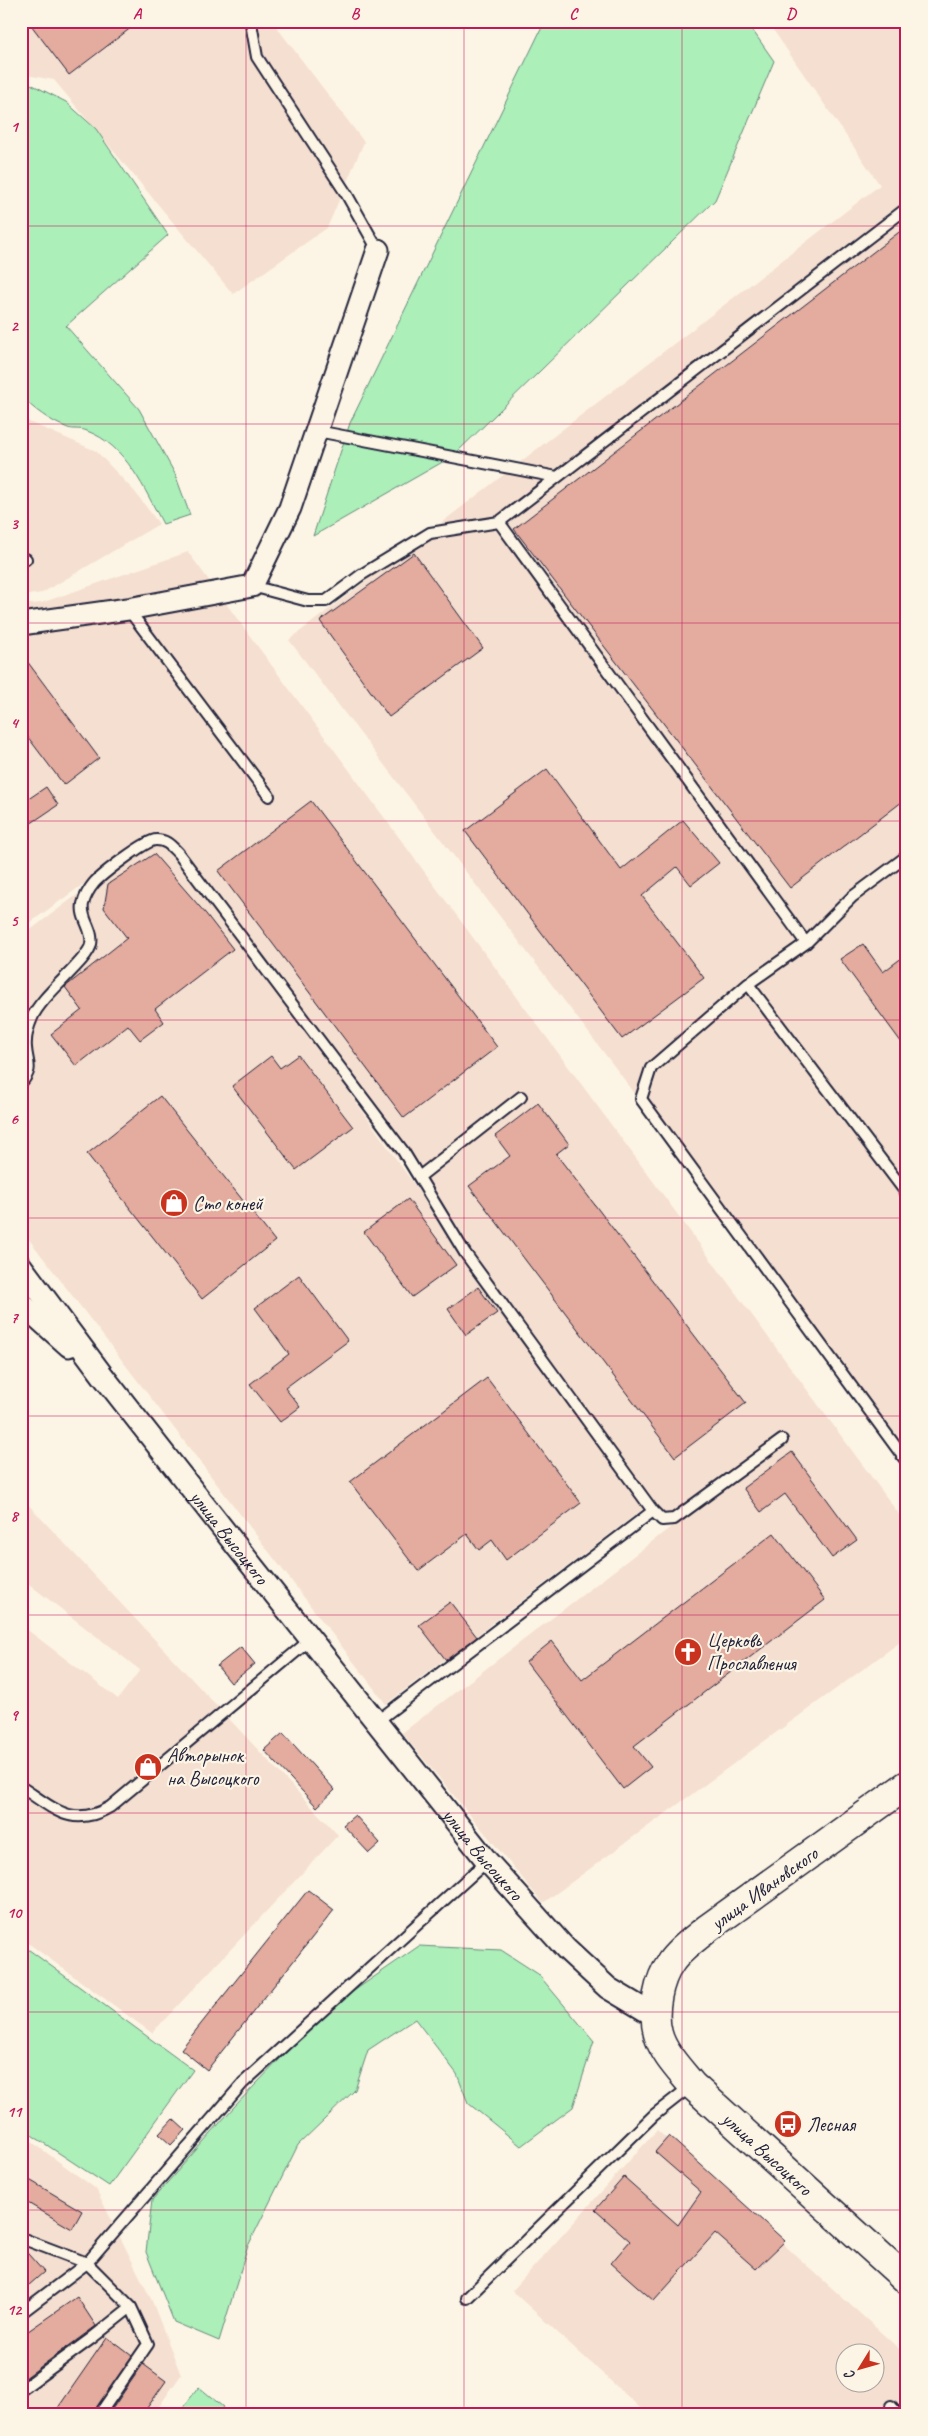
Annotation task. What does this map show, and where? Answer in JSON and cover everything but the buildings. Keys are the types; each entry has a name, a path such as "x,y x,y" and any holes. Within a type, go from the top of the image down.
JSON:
{"main road":[{"name":"улица Ивановского","path":"655,2016 660,1986 671,1962 686,1946 708,1928 907,1785"},
{"name":"улица Высоцкого","path":"655,2016 658,2034 670,2058 692,2085 907,2280"}],"street":[{"path":"21,624 128,609 252,586 290,508 378,250"},
{"name":"улица Высоцкого","path":"21,1266 103,1376 486,1860 566,1949 608,1988 655,2016"},
{"name":"улица Высоцкого","path":"21,1303 103,1376"}],"lane":[{"path":"253,21 250,24 257,57 347,195 378,250"},
{"path":"252,586 308,601 326,600 361,575 430,533 499,522 907,208"},
{"path":"317,431 557,477"},
{"path":"499,522 806,943"},
{"path":"128,609 269,796"},
{"path":"21,1083 28,1075 27,1032 33,1016 58,984 86,956 92,944 84,918 83,905 86,894 95,882 144,845 154,840 167,842 178,853 397,1143 465,1253 653,1511 662,1520 674,1519 782,1440"},
{"path":"907,856 852,897 806,943 748,984 651,1068 641,1099 907,1462"},
{"path":"748,984 907,1194"},
{"path":"419,1177 521,1098"},
{"path":"376,1722 653,1511"},
{"path":"21,1787 62,1815 95,1816 110,1807 310,1640"},
{"path":"21,2313 87,2263 243,2083 486,1860"},
{"path":"467,2298 654,2115 692,2085"},
{"path":"21,2238 87,2263 131,2307 148,2344 99,2415"},
{"path":"21,2390 131,2307"},
{"path":"891,2406 899,2415"}],"shaded area":[{"path":"21,21 272,21 364,142 327,228 233,294 54,80 21,74"},
{"path":"767,21 907,21 907,1450 289,640 880,185"},
{"path":"21,410 29,422 96,451 135,492 159,524 42,593 21,596"},
{"path":"188,552 907,1525 907,1637 543,1903 402,1733 671,1527 344,1085 643,1509 386,1704 21,1229 21,937 158,834 156,832 21,929 21,605 41,603"},
{"name":"Авторынок на Высоцкого","path":"21,1497 338,1835 152,2033 21,1938 21,1625 118,1699 140,1670 21,1578"},
{"path":"657,2130 907,2356 907,2415 648,2415 512,2291"},
{"path":"21,2134 96,2189 152,2301 181,2375 153,2415 21,2415"}],"green space":[{"path":"545,21 746,21 774,61 715,200 453,456 313,536 350,423"},
{"path":"21,79 66,102 96,129 168,235 66,326 139,409 175,474 190,515 163,524 133,470 113,447 87,431 68,428 49,419 21,396"},
{"path":"21,1944 193,2070 109,2186 21,2128"},
{"path":"419,1946 501,1950 538,1974 594,2041 573,2107 521,2146 468,2103 457,2074 415,2019 368,2050 355,2090 298,2145 248,2246 219,2341 174,2322 146,2252 152,2200 233,2108 329,2008"},
{"path":"199,2387 223,2407 219,2415 177,2415"}],"place":[{"name":"Сто коней","path":"174,1203"},
{"name":"Церковь Прославления","path":"688,1652"},
{"name":"Авторынок на Высоцкого","path":"148,1767"},
{"name":"Лесная","path":"788,2124"}]}
